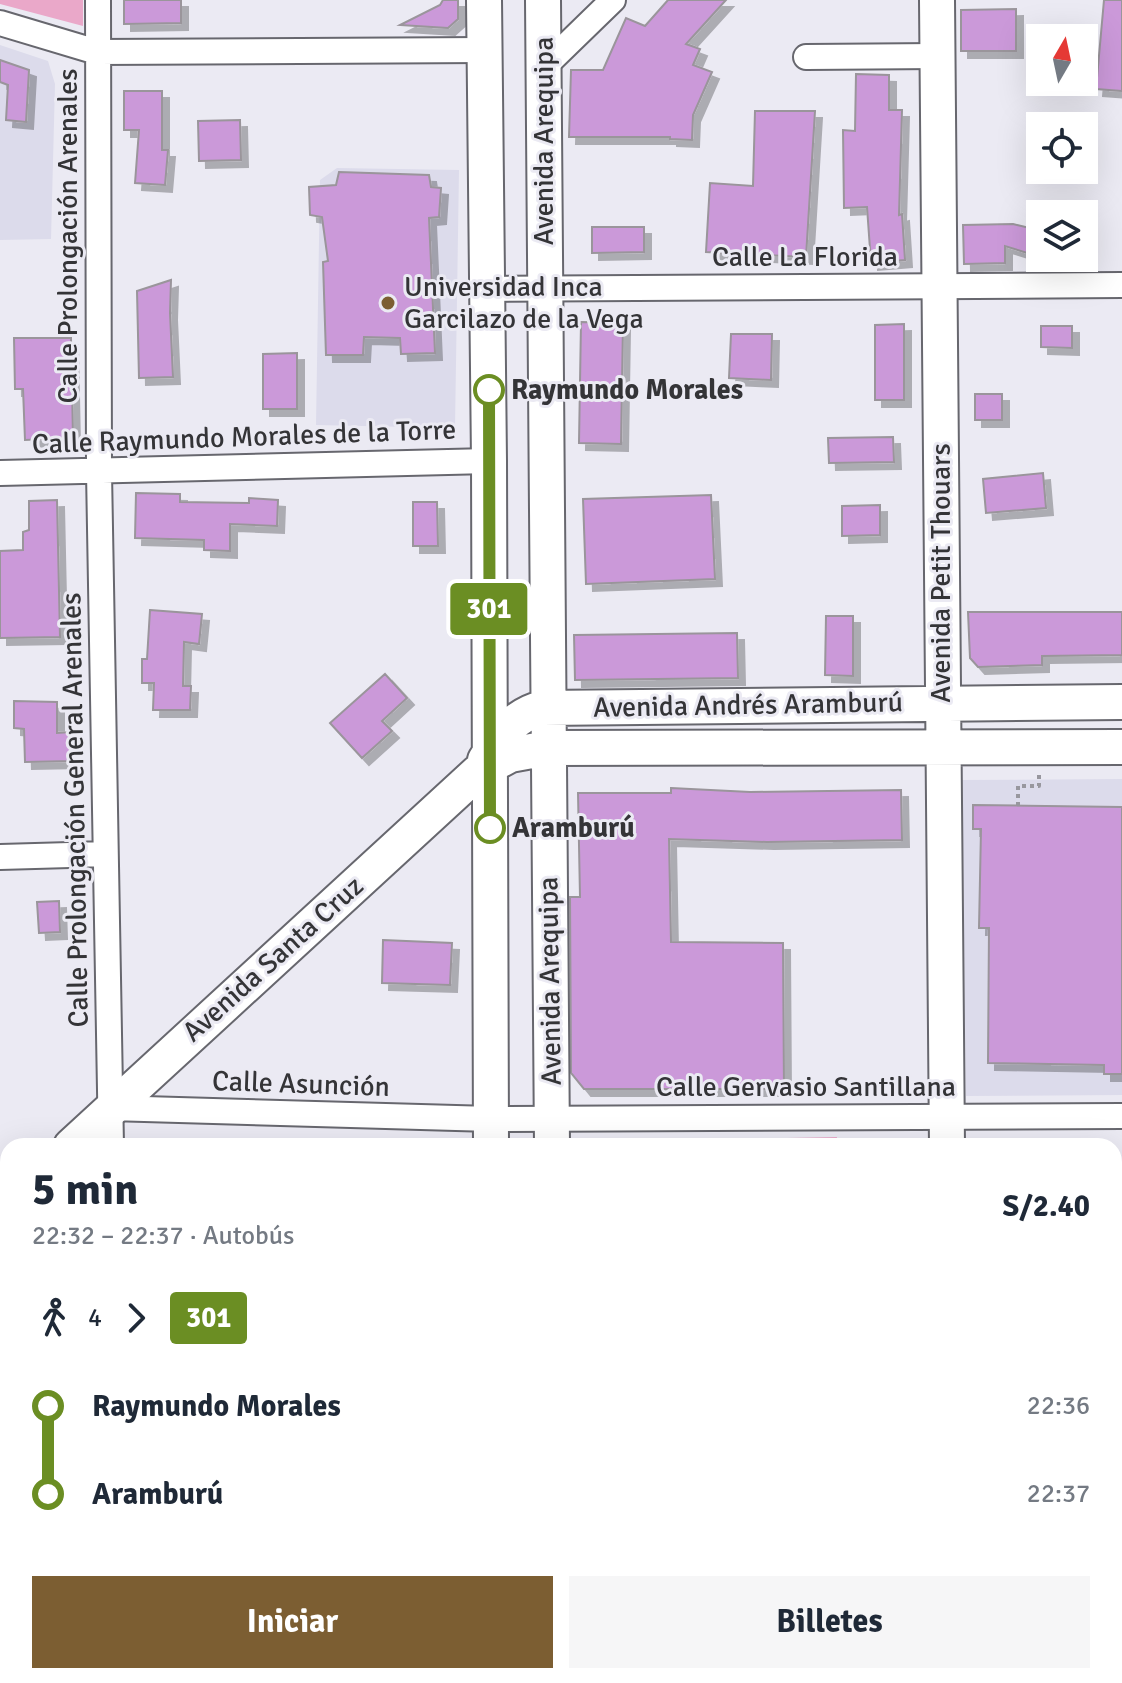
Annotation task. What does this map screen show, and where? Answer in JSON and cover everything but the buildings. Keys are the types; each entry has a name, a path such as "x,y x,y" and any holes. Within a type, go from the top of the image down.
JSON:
{"main road":[{"name":"Avenida Arequipa","path":"484,0 489,461 485,764 491,1132"},
{"name":"Avenida Arequipa","path":"543,0 552,1132"},
{"name":"Avenida Petit Thouars","path":"937,0 947,1131"},
{"name":"Avenida Andrés Aramburú","path":"485,764 517,719 530,711 548,707 1122,702"},
{"name":"Avenida Andrés Aramburú","path":"485,764 548,748 1122,747"},
{"name":"Avenida Santa Cruz","path":"79,1138 485,764"}],"street":[{"name":"Calle Prolongación Arenales","path":"98,0 99,472"},
{"path":"544,67 613,0"},
{"path":"0,23 97,52 485,50"},
{"path":"806,57 938,56"},
{"name":"Calle La Florida","path":"488,289 1122,285"},
{"name":"Calle Raymundo Morales de la Torre","path":"0,473 489,461"},
{"name":"Calle Prolongación General Arenales","path":"99,472 111,1138"},
{"path":"0,857 105,854"},
{"name":"Calle Asunción","path":"110,1108 491,1132"},
{"name":"Calle Gervasio Santillana","path":"491,1132 947,1131 1122,1116"}],"path":[{"path":"1018,806 1018,786 1039,786 1040,747"}],"shaded area":[{"path":"0,0 83,0 83,26 0,4"},
{"path":"0,45 48,61 55,84 51,239 0,240"},
{"name":"Universidad Inca Garcilazo de la Vega","path":"337,168 459,170 455,428 316,425 320,180"},
{"path":"1122,779 1122,1095 966,1096 962,780"}],"bus line":[{"name":"301","path":"489,390 490,828"}],"place":[{"name":"Universidad Inca Garcilazo de la Vega","path":"388,303"},
{"name":"Raymundo Morales","path":"489,390"},
{"name":"Aramburú","path":"490,828"}]}
